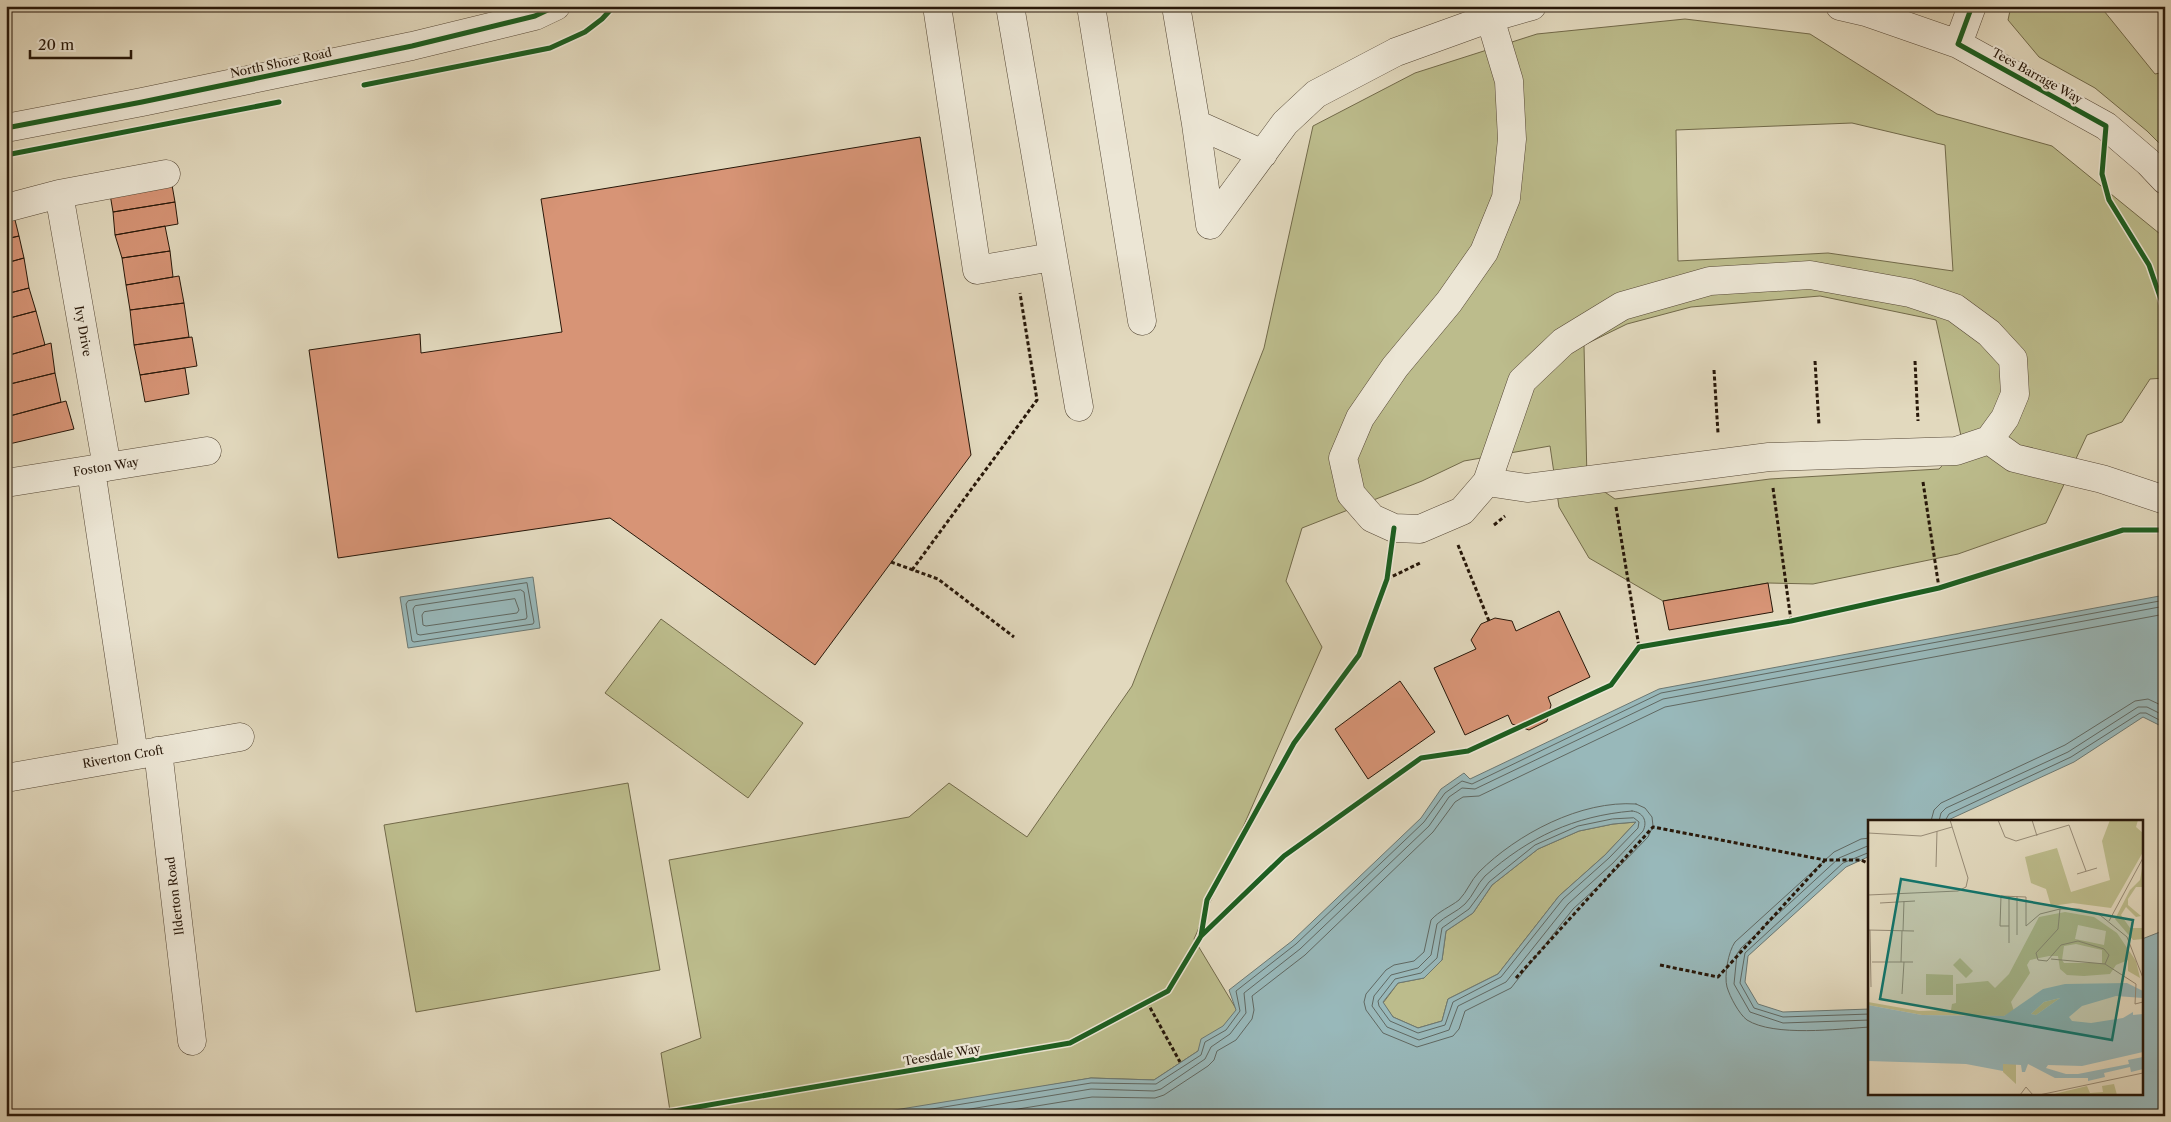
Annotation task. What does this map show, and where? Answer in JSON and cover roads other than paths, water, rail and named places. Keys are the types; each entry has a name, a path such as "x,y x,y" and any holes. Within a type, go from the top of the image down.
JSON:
{"street":[{"name":"North Shore Road","path":"6,128 412,46 535,16 556,6"},
{"path":"937,6 977,270 1052,257"},
{"path":"1010,6 1079,407"},
{"path":"1091,6 1142,321"},
{"path":"1176,6 1196,124 1210,225 1285,124 1316,94 1396,52 1490,18 1532,6"},
{"name":"Tees Barrage Way","path":"1840,6 1866,12 1958,44 2106,126 2148,162 2165,180"},
{"path":"1958,44 1972,6"},
{"path":"1487,482 1527,488 1769,458 1956,451 1988,440 2005,418 2015,394 2013,360 1989,333 1955,308 1910,293 1810,276 1710,281 1622,306 1563,342 1522,381 1487,482 1462,511 1420,529 1394,528 1372,518 1351,494 1343,458 1360,418 1390,374 1449,302 1484,252 1506,198 1512,139 1509,81 1490,18"},
{"path":"1196,124 1262,154"},
{"path":"6,208 60,194 166,174"},
{"name":"Ivy Drive","path":"60,194 99,468"},
{"path":"1988,440 2014,458 2102,479 2165,500"},
{"name":"Foston Way","path":"6,483 207,451"},
{"name":"Ilderton Road","path":"99,468 192,1041"},
{"name":"Riverton Croft","path":"6,778 240,737"}],"water":[{"path":"533,577 540,628 408,648 400,597"},
{"path":"2165,595 2165,728 2143,717 2074,762 1948,820 1868,820 1868,857 1846,867 1748,956 1745,982 1758,1004 1783,1012 1868,1009 1868,1094 2144,1094 2144,938 2165,930 2165,1116 858,1116 1091,1078 1154,1080 1198,1051 1201,1039 1223,1026 1236,1010 1229,990 1292,941 1421,818 1441,789 1464,773 1470,779 1659,689","holes":["1636,822 1605,855 1559,896 1498,974 1448,999 1442,1021 1418,1028 1393,1017 1383,1002 1398,983 1424,978 1442,960 1446,931 1473,913 1492,885 1538,849 1579,831 1613,824"]}]}
